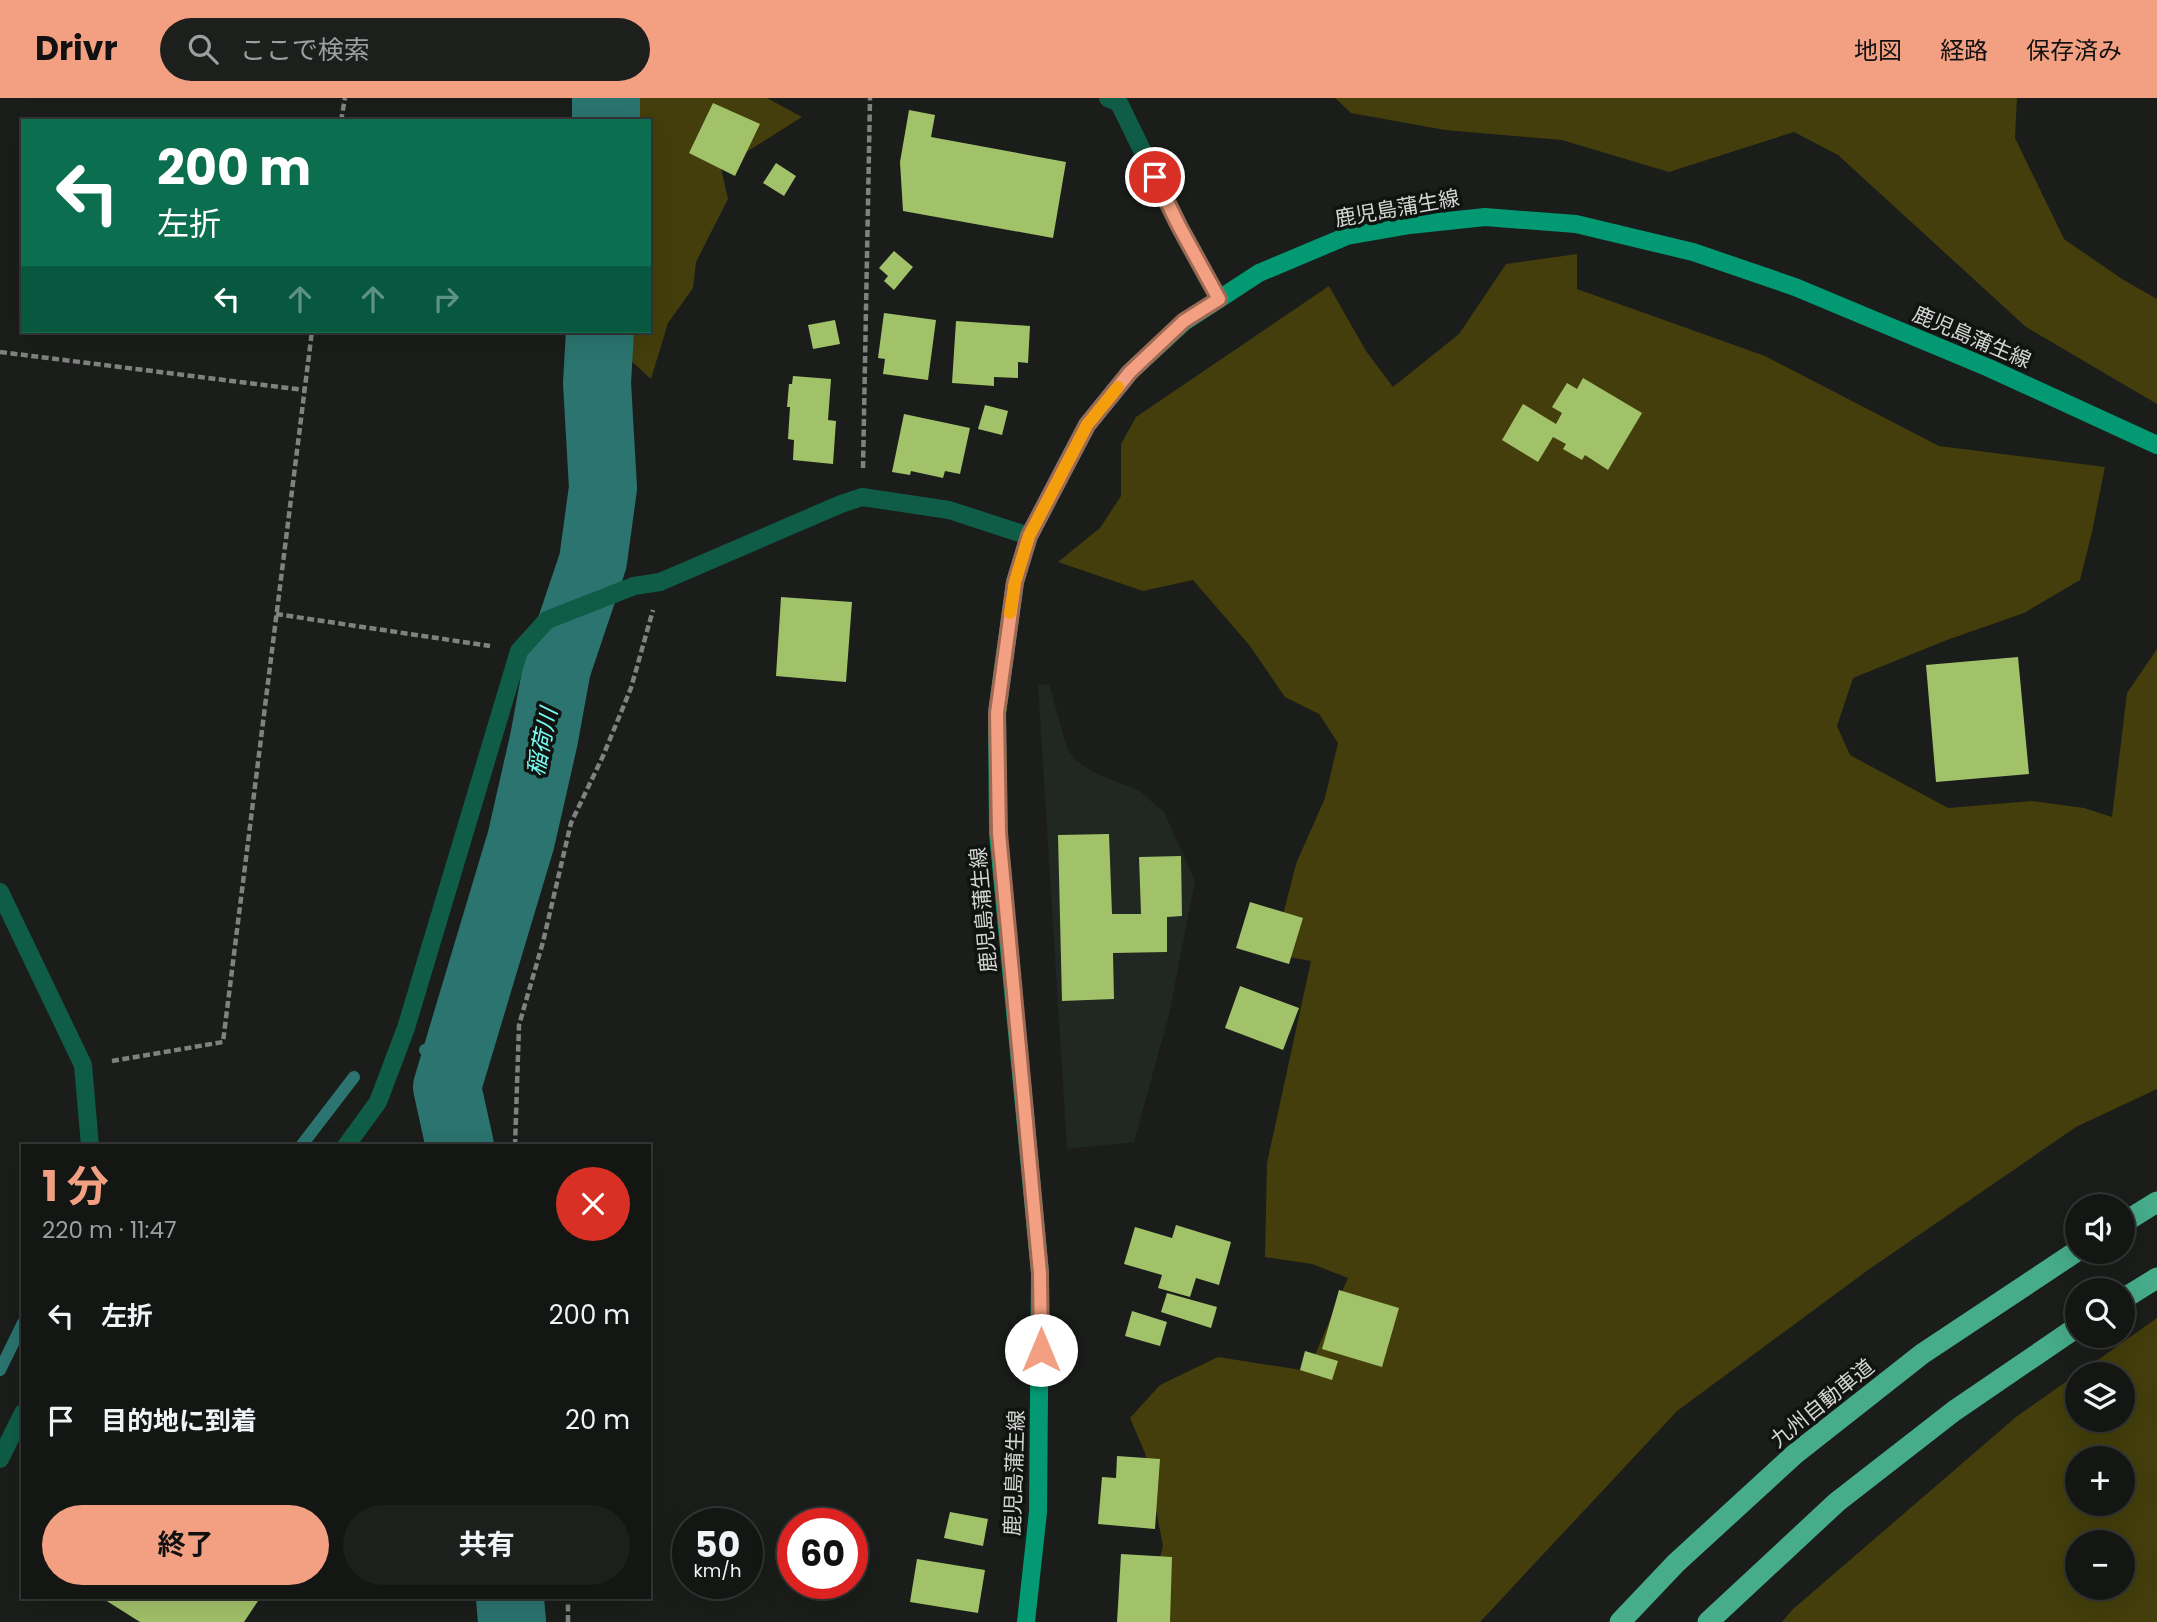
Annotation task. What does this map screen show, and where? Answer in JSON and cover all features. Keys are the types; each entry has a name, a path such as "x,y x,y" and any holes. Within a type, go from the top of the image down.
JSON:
{"highway":[{"path":"2135,1216 2157,1202"},
{"name":"九州自動車道","path":"1620,1622 1676,1563 1795,1454 1922,1354 2065,1259"},
{"path":"2135,1292 2157,1278"},
{"path":"1709,1622 1837,1502 1954,1411 2065,1335"}],"main road":[{"name":"鹿児島蒲生線","path":"1026,1622 1038,1511 1040,1273 999,833 997,713 1015,582 1029,536 1087,425 1139,364 1184,321 1259,272 1347,236 1410,225 1485,217 1576,224 1693,252 1795,287 1989,368 2157,445"}],"street":[{"path":"1108,98 1119,103 1179,226 1219,299"},
{"path":"347,1144 378,1102 406,1028 519,651 547,620 634,586 660,582 862,497 949,510 1029,536"},
{"path":"0,891 83,1065 90,1144"},
{"path":"0,1459 21,1417"}],"path":[{"path":"341,119 345,98"},
{"path":"862,497 870,98"},
{"path":"83,1065 223,1042 312,333"},
{"path":"0,352 304,390"},
{"path":"515,1144 519,1025 543,942 570,823 603,756 631,688 660,582"},
{"path":"276,614 519,651"},
{"path":"568,1599 568,1622"}],"shaded area":[{"path":"593,98 767,98 802,117 721,168 728,199 696,262 693,288 668,323 651,379 628,358 634,333 651,333 651,119 602,119"},
{"path":"1335,98 2017,98 2015,138 2064,239 2122,279 2157,299 2157,404 2026,327 1838,155 1794,132 1669,172 1562,140 1445,130 1351,113"},
{"path":"1577,254 1577,289 1765,356 1939,446 2105,467 2080,580 2024,613 1947,640 1853,678 1837,726 1850,755 1948,808 2032,801 2084,808 2112,817 2127,693 2157,649 2157,1089 2076,1127 1868,1270 1677,1411 1480,1622 1127,1622 1147,1607 1163,1546 1145,1453 1130,1418 1160,1385 1218,1357 1308,1371 1348,1278 1312,1264 1265,1257 1267,1163 1311,961 1273,954 1296,864 1325,798 1338,743 1319,714 1285,697 1250,646 1193,580 1143,591 1058,562 1100,528 1121,496 1121,444 1136,417 1329,286 1366,351 1393,387 1459,334 1506,264"},
{"path":"1049,684 1068,751 1077,761 1097,774 1138,790 1164,812 1195,881 1169,1015 1134,1142 1067,1149 1038,685"},
{"path":"2157,1318 2157,1622 1782,1622 1792,1610 2016,1417 2065,1382 2065,1432 2135,1432 2135,1362 2095,1362 2115,1348 2135,1348 2135,1334"}],"building":[{"path":"713,103 760,124 735,176 689,153"},
{"path":"909,110 935,115 931,137 1066,162 1053,238 903,211 900,162"},
{"path":"776,163 796,176 784,196 763,183"},
{"path":"894,251 913,267 894,290 884,281 888,276 879,268"},
{"path":"884,313 936,320 928,380 883,374 885,359 878,358"},
{"path":"835,320 840,344 813,349 808,325"},
{"path":"956,321 1030,326 1028,363 1018,362 1018,378 994,377 994,386 952,383"},
{"path":"793,376 831,379 828,420 836,421 833,464 793,460 794,440 788,439 790,407 787,407 789,384 792,384"},
{"path":"1583,378 1642,413 1608,470 1585,455 1582,460 1563,449 1566,444 1553,437 1538,462 1502,440 1523,404 1556,424 1562,413 1552,407 1567,383 1577,389"},
{"path":"985,405 1008,411 1002,435 978,429"},
{"path":"904,414 970,428 960,474 945,471 943,478 911,471 910,475 892,472"},
{"path":"781,597 852,602 846,682 776,676"},
{"path":"2018,657 2029,774 1936,782 1926,665"},
{"path":"1109,834 1112,914 1141,914 1139,857 1181,856 1182,916 1167,917 1167,952 1113,953 1114,999 1062,1001 1058,835"},
{"path":"1250,902 1303,918 1289,964 1236,948"},
{"path":"1240,986 1299,1008 1283,1050 1225,1028"},
{"path":"1176,1225 1231,1242 1219,1285 1196,1278 1190,1297 1158,1288 1162,1275 1124,1264 1135,1227 1172,1238"},
{"path":"1339,1290 1399,1308 1382,1367 1322,1349"},
{"path":"1167,1293 1217,1307 1211,1328 1161,1312"},
{"path":"1132,1311 1167,1322 1160,1346 1125,1336"},
{"path":"1305,1351 1338,1361 1332,1380 1300,1370"},
{"path":"1117,1456 1160,1459 1155,1529 1098,1524 1102,1477 1116,1478"},
{"path":"950,1512 988,1519 983,1546 944,1538"},
{"path":"1121,1554 1172,1557 1170,1622 1117,1622"},
{"path":"917,1559 985,1570 978,1613 910,1602"},
{"path":"104,1599 259,1599 244,1622 140,1622"}],"waterway":[{"name":"稲荷川","path":"606,98 606,119"},
{"name":"稲荷川","path":"460,1144 447,1087 521,840 557,668 593,561 603,488 597,383 600,333"},
{"path":"425,1050 460,1038"},
{"path":"303,1144 354,1077"},
{"path":"0,1370 21,1327"},
{"name":"稲荷川","path":"510,1599 512,1622"}],"slow traffic":[{"path":"1010,613 1015,582 1029,536 1087,425 1118,387"}],"route":[{"path":"1041,1350 1040,1273 999,833 997,713 1015,582 1029,536 1087,425 1130,372 1184,321 1219,299 1155,177"}]}
